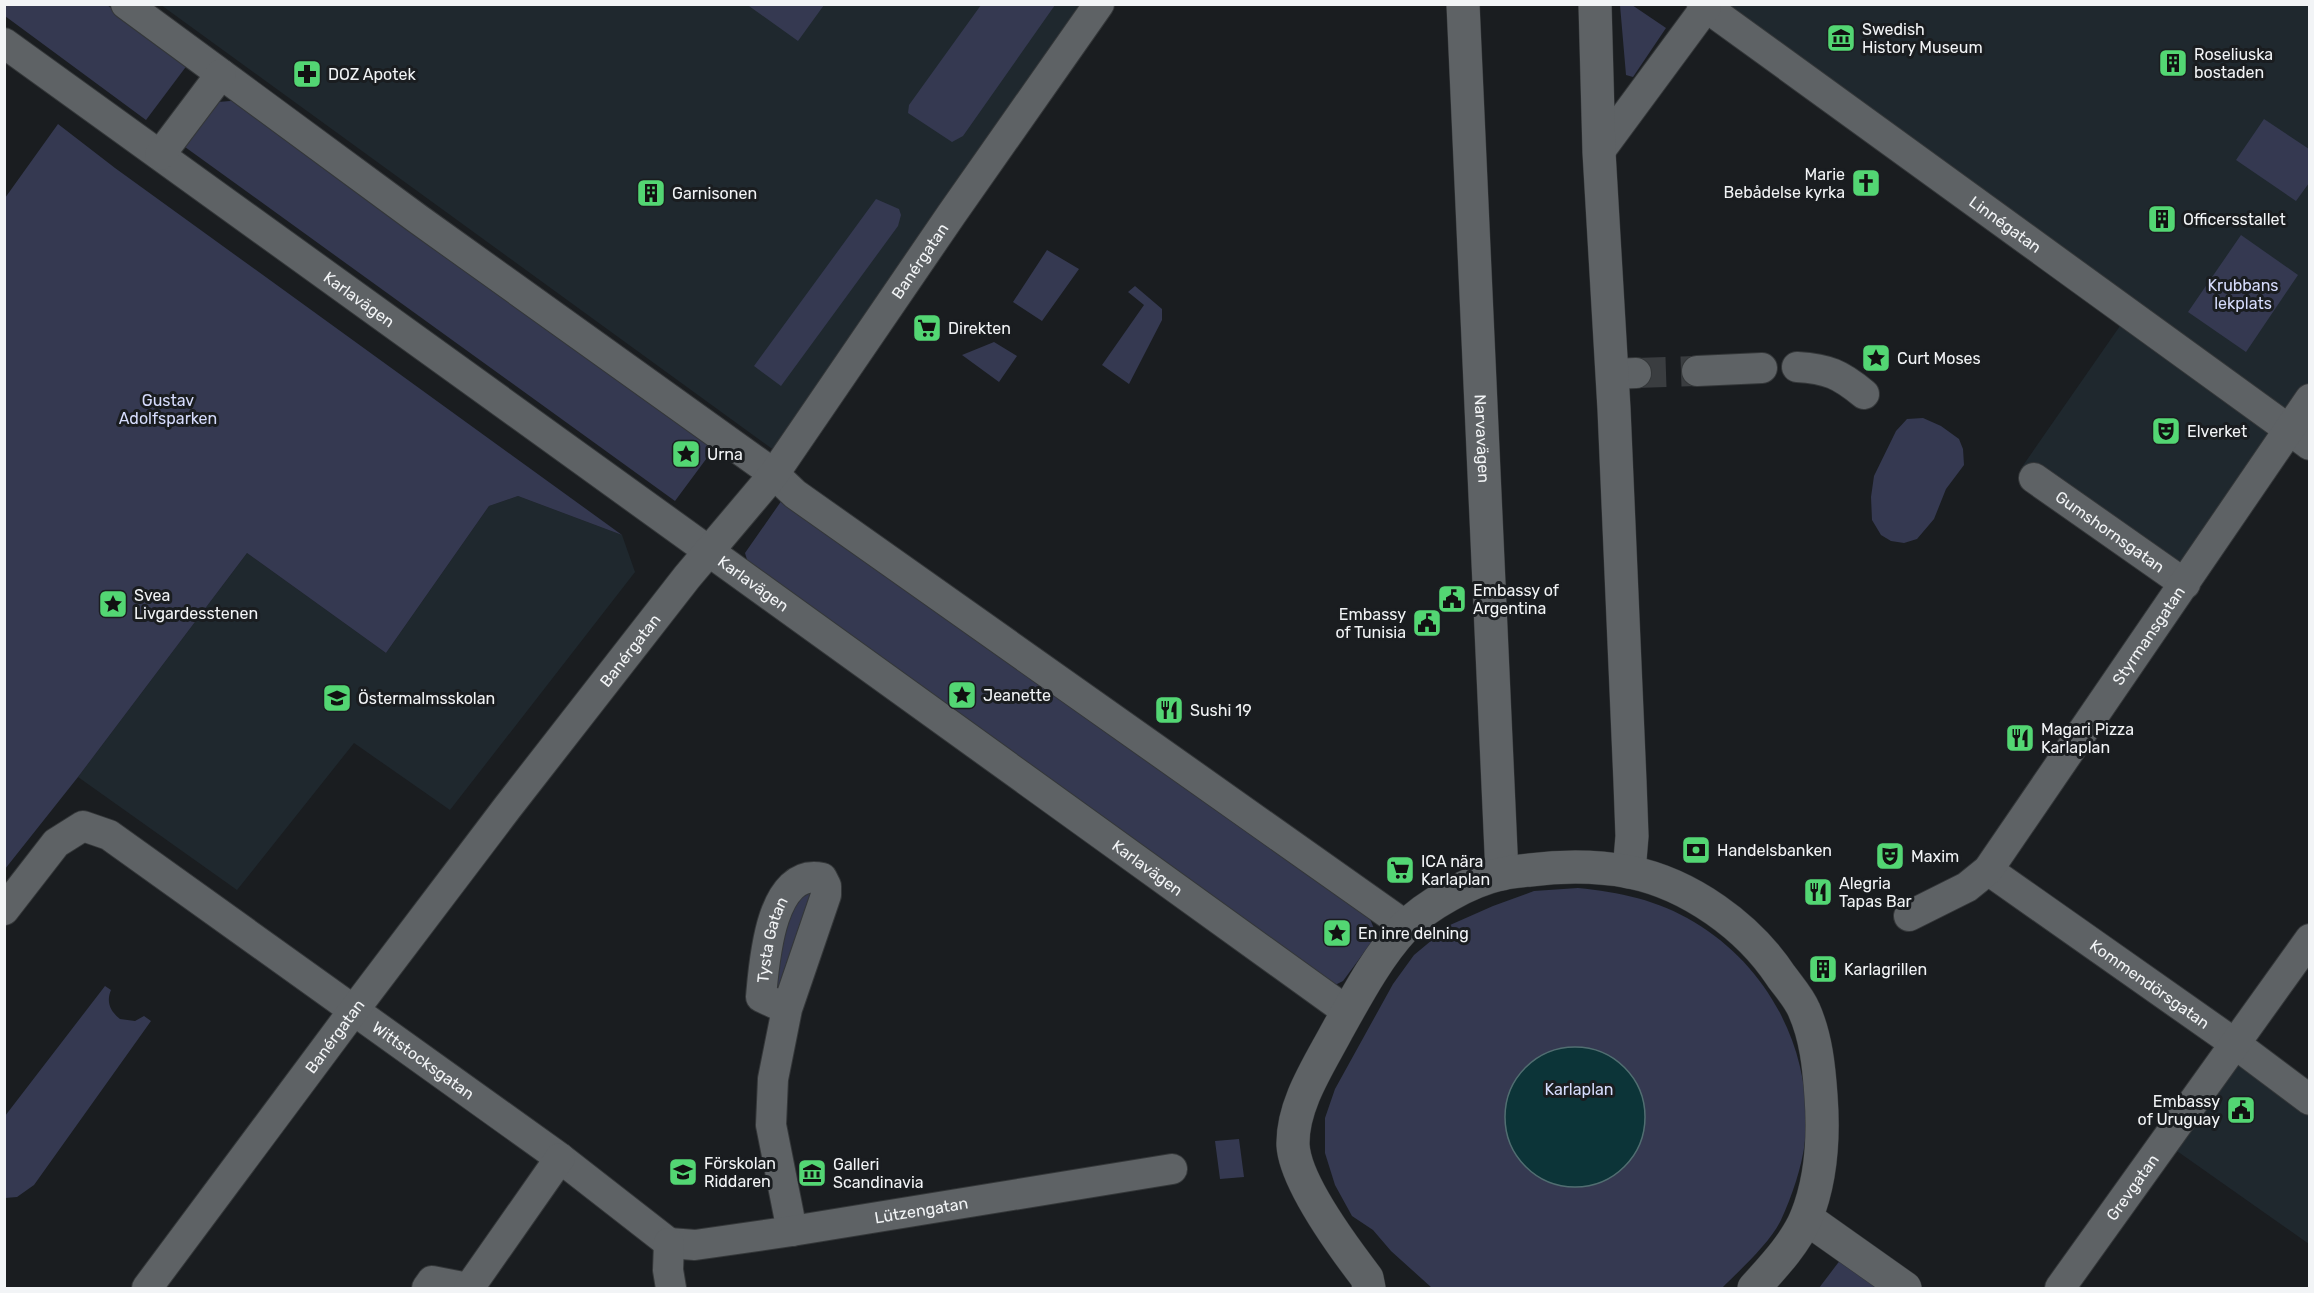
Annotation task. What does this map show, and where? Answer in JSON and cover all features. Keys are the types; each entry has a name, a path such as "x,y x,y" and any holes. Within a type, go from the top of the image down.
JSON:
{"street":[{"path":"126,4 774,474 795,494 1406,926"},
{"name":"Banérgatan","path":"147,1288 536,771 687,577 774,474 1099,4"},
{"name":"Narvavägen","path":"1463,4 1502,874"},
{"path":"1595,4 1599,152 1624,373 1632,825 1629,872"},
{"path":"1599,152 1704,6"},
{"name":"Linnégatan","path":"1704,6 2299,437"},
{"name":"Karlavägen","path":"4,43 1348,1012"},
{"path":"160,155 221,74"},
{"path":"1797,367 1821,368 1843,376 1864,394"},
{"path":"1697,371 1762,368"},
{"name":"Styrmansgatan","path":"1988,870 2185,584 2299,437 2310,399"},
{"name":"Gumshornsgatan","path":"2034,478 2185,584"},
{"name":"Wittstocksgatan","path":"4,910 56,843 83,826 109,835 560,1158 669,1243"},
{"path":"1369,1288 1367,1278 1319,1209 1300,1170 1293,1146 1301,1102 1348,1012 1391,944 1406,926 1432,906 1465,887 1502,874 1552,868 1595,868 1629,872 1652,879 1703,901 1740,928 1772,962 1803,1009 1819,1065 1823,1128 1815,1183 1806,1218 1777,1262 1754,1288"},
{"path":"1909,916 1967,887 1988,870"},
{"name":"Kommendörsgatan","path":"1988,870 2234,1043 2310,1100"},
{"name":"Grevgatan","path":"2060,1288 2310,939"},
{"path":"787,1009 773,1079 771,1125 792,1232"},
{"path":"427,1288 432,1281 469,1288 560,1158"},
{"name":"Lützengatan","path":"669,1243 695,1245 792,1232 1172,1168"},
{"path":"1806,1218 1905,1288"},
{"path":"669,1243 668,1270 671,1288"}],"shaded area":[{"path":"161,5 1101,5 782,456"},
{"path":"1695,5 2309,5 2309,395 2183,579 2022,467 2129,313"},
{"name":"Östermalmsskolan","path":"518,496 622,535 635,572 450,810 354,743 237,890 78,777 247,553 386,653 489,506"},
{"path":"2239,1043 2309,1095 2309,1244 2167,1144"},
{"path":"1575,1047 1602,1052 1625,1067 1640,1090 1645,1117 1640,1144 1625,1167 1602,1182 1575,1187 1548,1182 1525,1167 1510,1144 1505,1117 1510,1090 1525,1067 1548,1052"}],"green space":[{"path":"750,4 824,5 798,41 749,6"},
{"path":"5,5 107,5 188,64 146,120 5,16"},
{"path":"981,5 1055,5 963,136 952,142 908,113 909,105"},
{"path":"1620,5 1632,5 1666,28 1633,77 1626,75"},
{"path":"242,100 715,447 675,501 185,147 218,102"},
{"path":"2264,119 2309,149 2309,183 2296,201 2236,160"},
{"name":"Gustav Adolfsparken","path":"58,124 115,168 622,535 518,496 489,506 386,653 247,553 78,777 5,869 5,198"},
{"path":"876,199 899,209 901,215 898,226 781,386 754,366"},
{"name":"Krubbans lekplats","path":"2241,235 2298,275 2246,352 2188,312"},
{"path":"1047,250 1079,269 1042,321 1013,302"},
{"path":"1135,286 1162,309 1162,320 1129,384 1102,365 1144,305 1128,292"},
{"path":"994,342 1017,356 999,382 962,355"},
{"path":"1923,418 1941,426 1959,439 1963,449 1964,465 1946,489 1934,519 1917,539 1904,543 1891,541 1881,535 1872,520 1871,497 1874,476 1896,431 1907,419"},
{"path":"782,500 792,500 1370,919 1375,931 1374,939 1343,981 1333,986 748,563 745,553"},
{"path":"814,887 786,986 777,991 774,944 785,908"},
{"name":"Karlaplan","path":"1578,888 1638,898 1680,914 1721,941 1745,963 1765,988 1794,1045 1802,1076 1806,1108 1805,1141 1793,1191 1781,1220 1770,1238 1722,1288 1432,1288 1391,1251 1373,1230 1352,1216 1335,1185 1325,1153 1325,1118 1335,1089 1393,984 1414,955 1450,925 1534,891"},
{"path":"105,986 111,990 109,1002 111,1009 120,1019 135,1021 144,1016 151,1021 34,1185 17,1197 5,1198 5,1116"},
{"path":"1239,1139 1244,1177 1220,1179 1215,1141"},
{"path":"1841,1259 1881,1288 1819,1288"}],"tunnel":[{"path":"1636,373 1697,371"}],"place":[{"name":"Swedish History Museum","path":"1841,38"},
{"name":"Roseliuska bostaden","path":"2173,63"},
{"name":"DOZ Apotek","path":"307,74"},
{"name":"Marie Bebådelse kyrka","path":"1866,183"},
{"name":"Garnisonen","path":"651,193"},
{"name":"Officersstallet","path":"2162,219"},
{"name":"Direkten","path":"927,328"},
{"name":"Curt Moses","path":"1876,358"},
{"name":"Elverket","path":"2166,431"},
{"name":"Urna","path":"686,454"},
{"name":"Embassy of Argentina","path":"1452,599"},
{"name":"Svea Livgardesstenen","path":"113,604"},
{"name":"Embassy of Tunisia","path":"1427,623"},
{"name":"Jeanette","path":"962,695"},
{"name":"Östermalmsskolan","path":"337,698"},
{"name":"Sushi 19","path":"1169,710"},
{"name":"Magari Pizza Karlaplan","path":"2020,738"},
{"name":"Handelsbanken","path":"1696,850"},
{"name":"Maxim","path":"1890,856"},
{"name":"ICA nära Karlaplan","path":"1400,870"},
{"name":"Alegria Tapas Bar","path":"1818,892"},
{"name":"En inre delning","path":"1337,933"},
{"name":"Karlagrillen","path":"1823,969"},
{"name":"Embassy of Uruguay","path":"2241,1110"},
{"name":"Förskolan Riddaren","path":"683,1172"},
{"name":"Galleri Scandinavia","path":"812,1173"}]}
